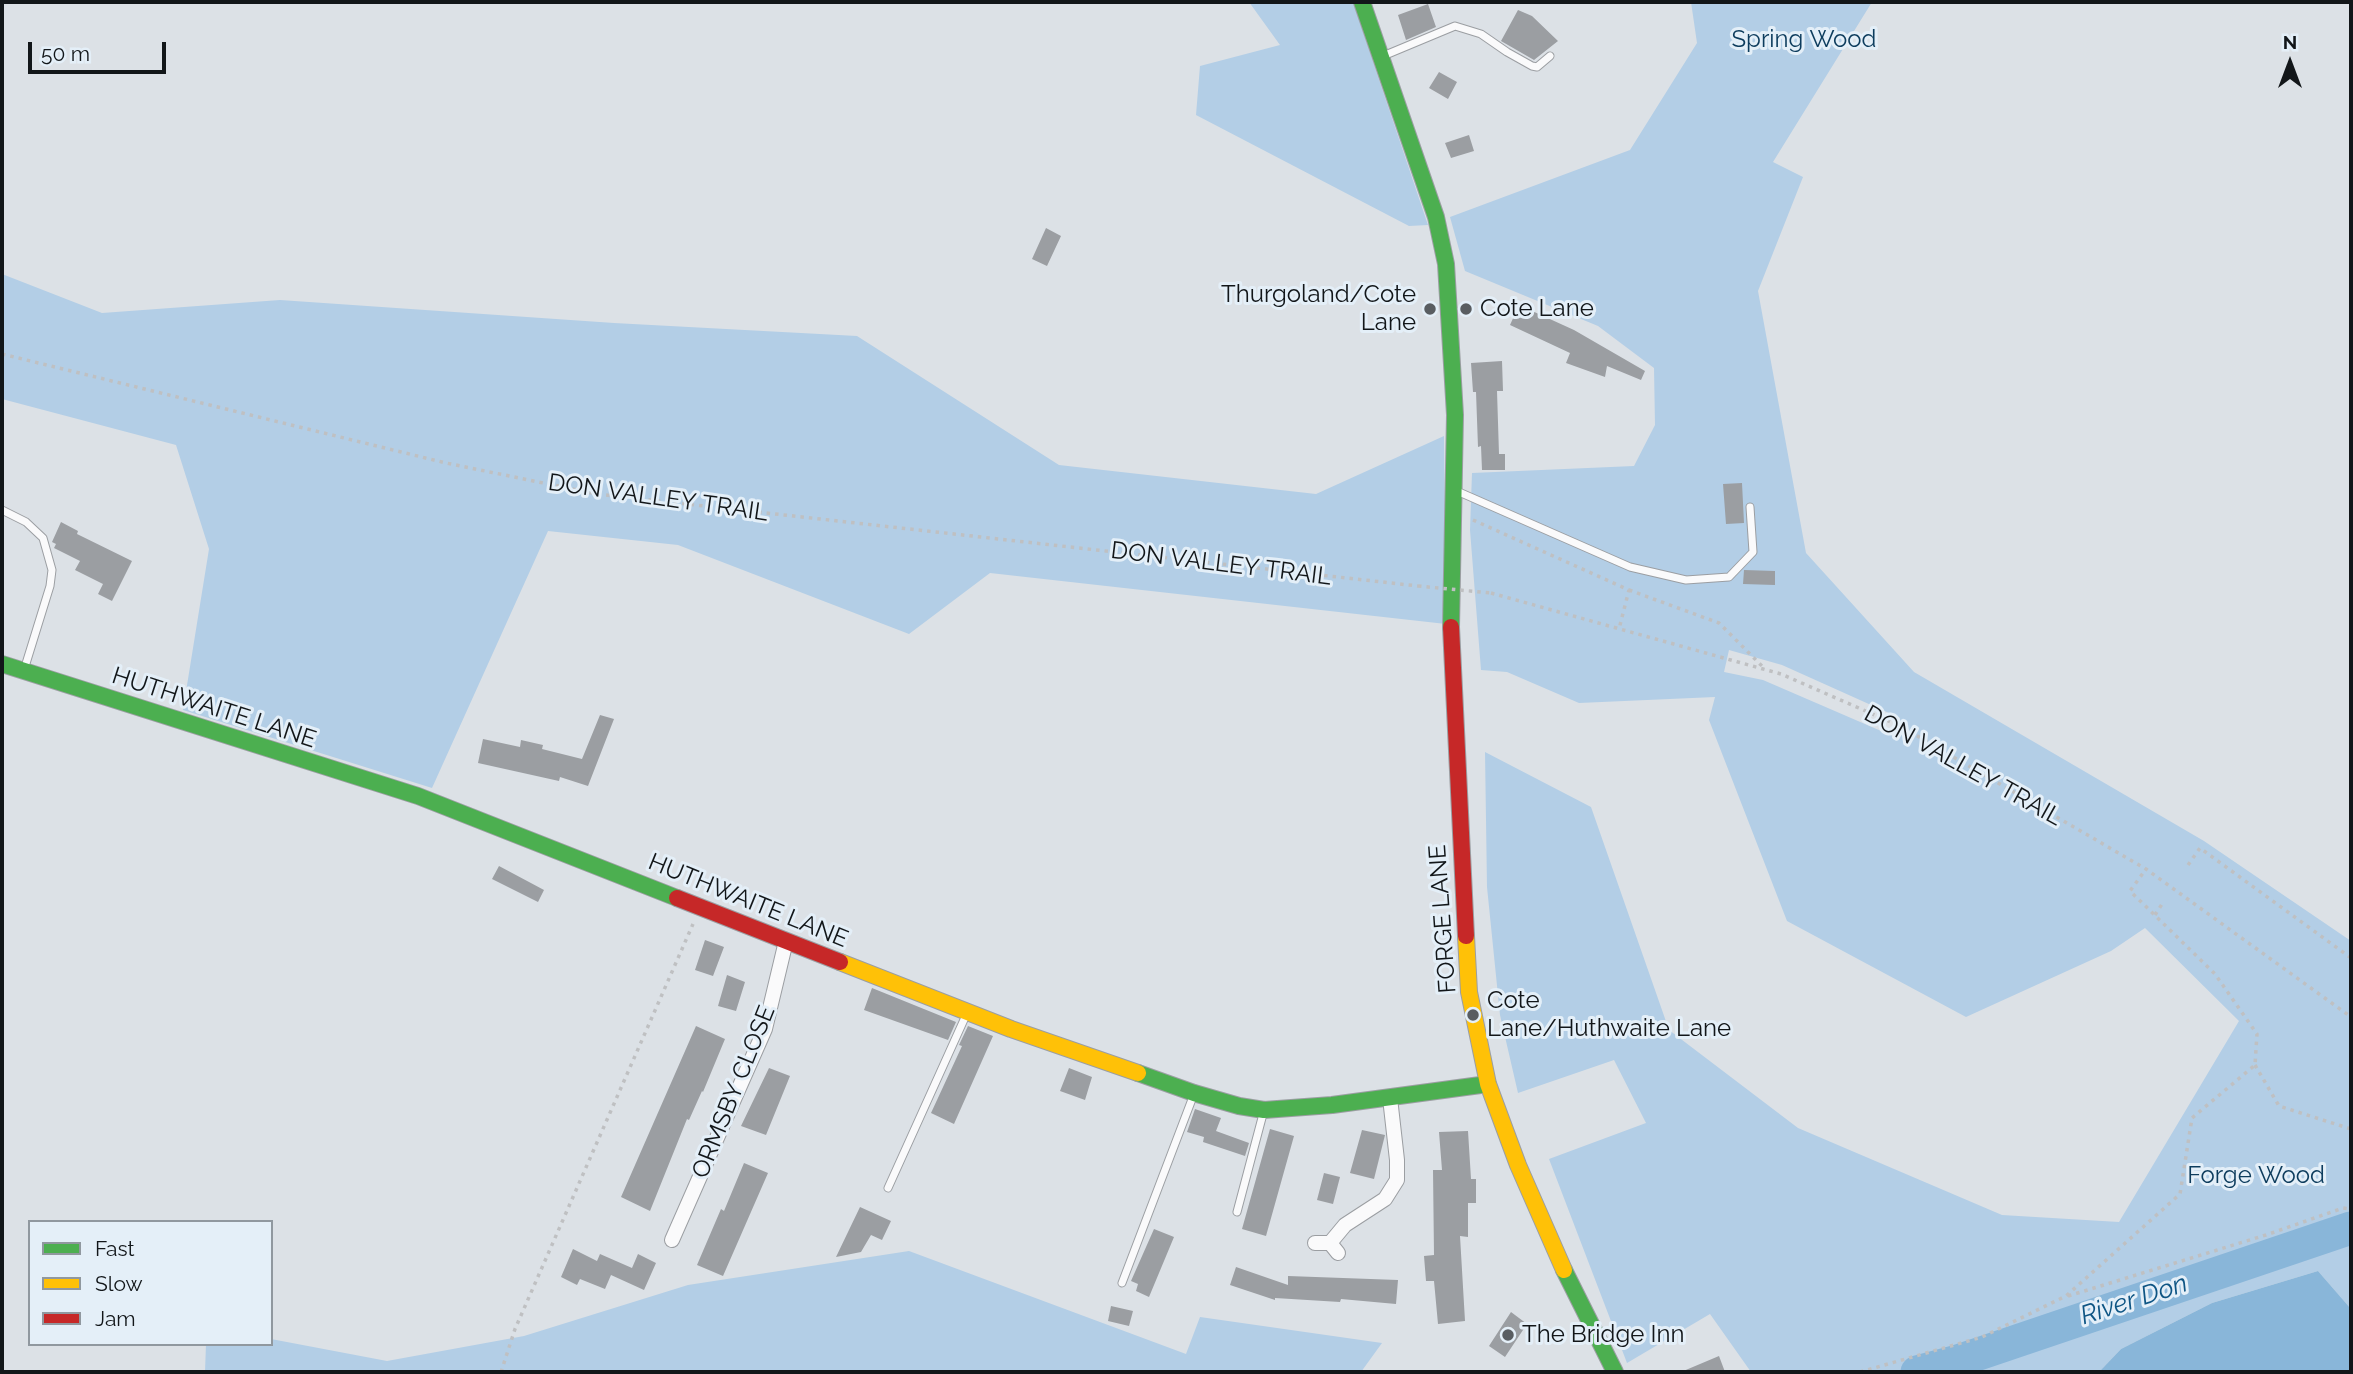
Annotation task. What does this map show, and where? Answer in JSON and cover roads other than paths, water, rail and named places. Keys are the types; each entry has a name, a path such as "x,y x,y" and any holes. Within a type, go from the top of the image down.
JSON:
{"street":[{"path":"1362,2 1436,217 1446,264 1455,415 1455,490"},
{"name":"FORGE LANE","path":"1455,490 1451,602 1469,992 1488,1084 1518,1165 1610,1371"},
{"name":"HUTHWAITE LANE","path":"2,664 190,726 418,796 967,1012 1194,1093 1239,1106 1264,1110 1332,1105 1488,1084"},
{"name":"ORMSBY CLOSE","path":"672,1240 765,1029 786,941"},
{"path":"1315,1243 1334,1248 1345,1226 1385,1199 1397,1180 1390,1098"}],"lane":[{"path":"1380,58 1455,26 1481,34 1532,66 1537,67 1550,56"},
{"path":"1455,490 1630,567 1686,580 1729,577 1753,552 1750,507"},
{"path":"2,510 26,522 43,538 52,570 50,586 23,671"},
{"path":"888,1188 967,1012"},
{"path":"1122,1283 1194,1093"},
{"path":"1237,1212 1264,1110"}],"waterway":[{"name":"River Don","path":"1917,1372 1958,1361 2351,1228"}],"place":[{"name":"Thurgoland/Cote Lane","path":"1430,309"},
{"name":"Cote Lane","path":"1466,309"},
{"name":"Cote Lane/Huthwaite Lane","path":"1473,1015"},
{"name":"The Bridge Inn","path":"1508,1335"}],"park label":[{"name":"Spring Wood","path":"1804,40"},
{"name":"Forge Wood","path":"2256,1176"}]}
